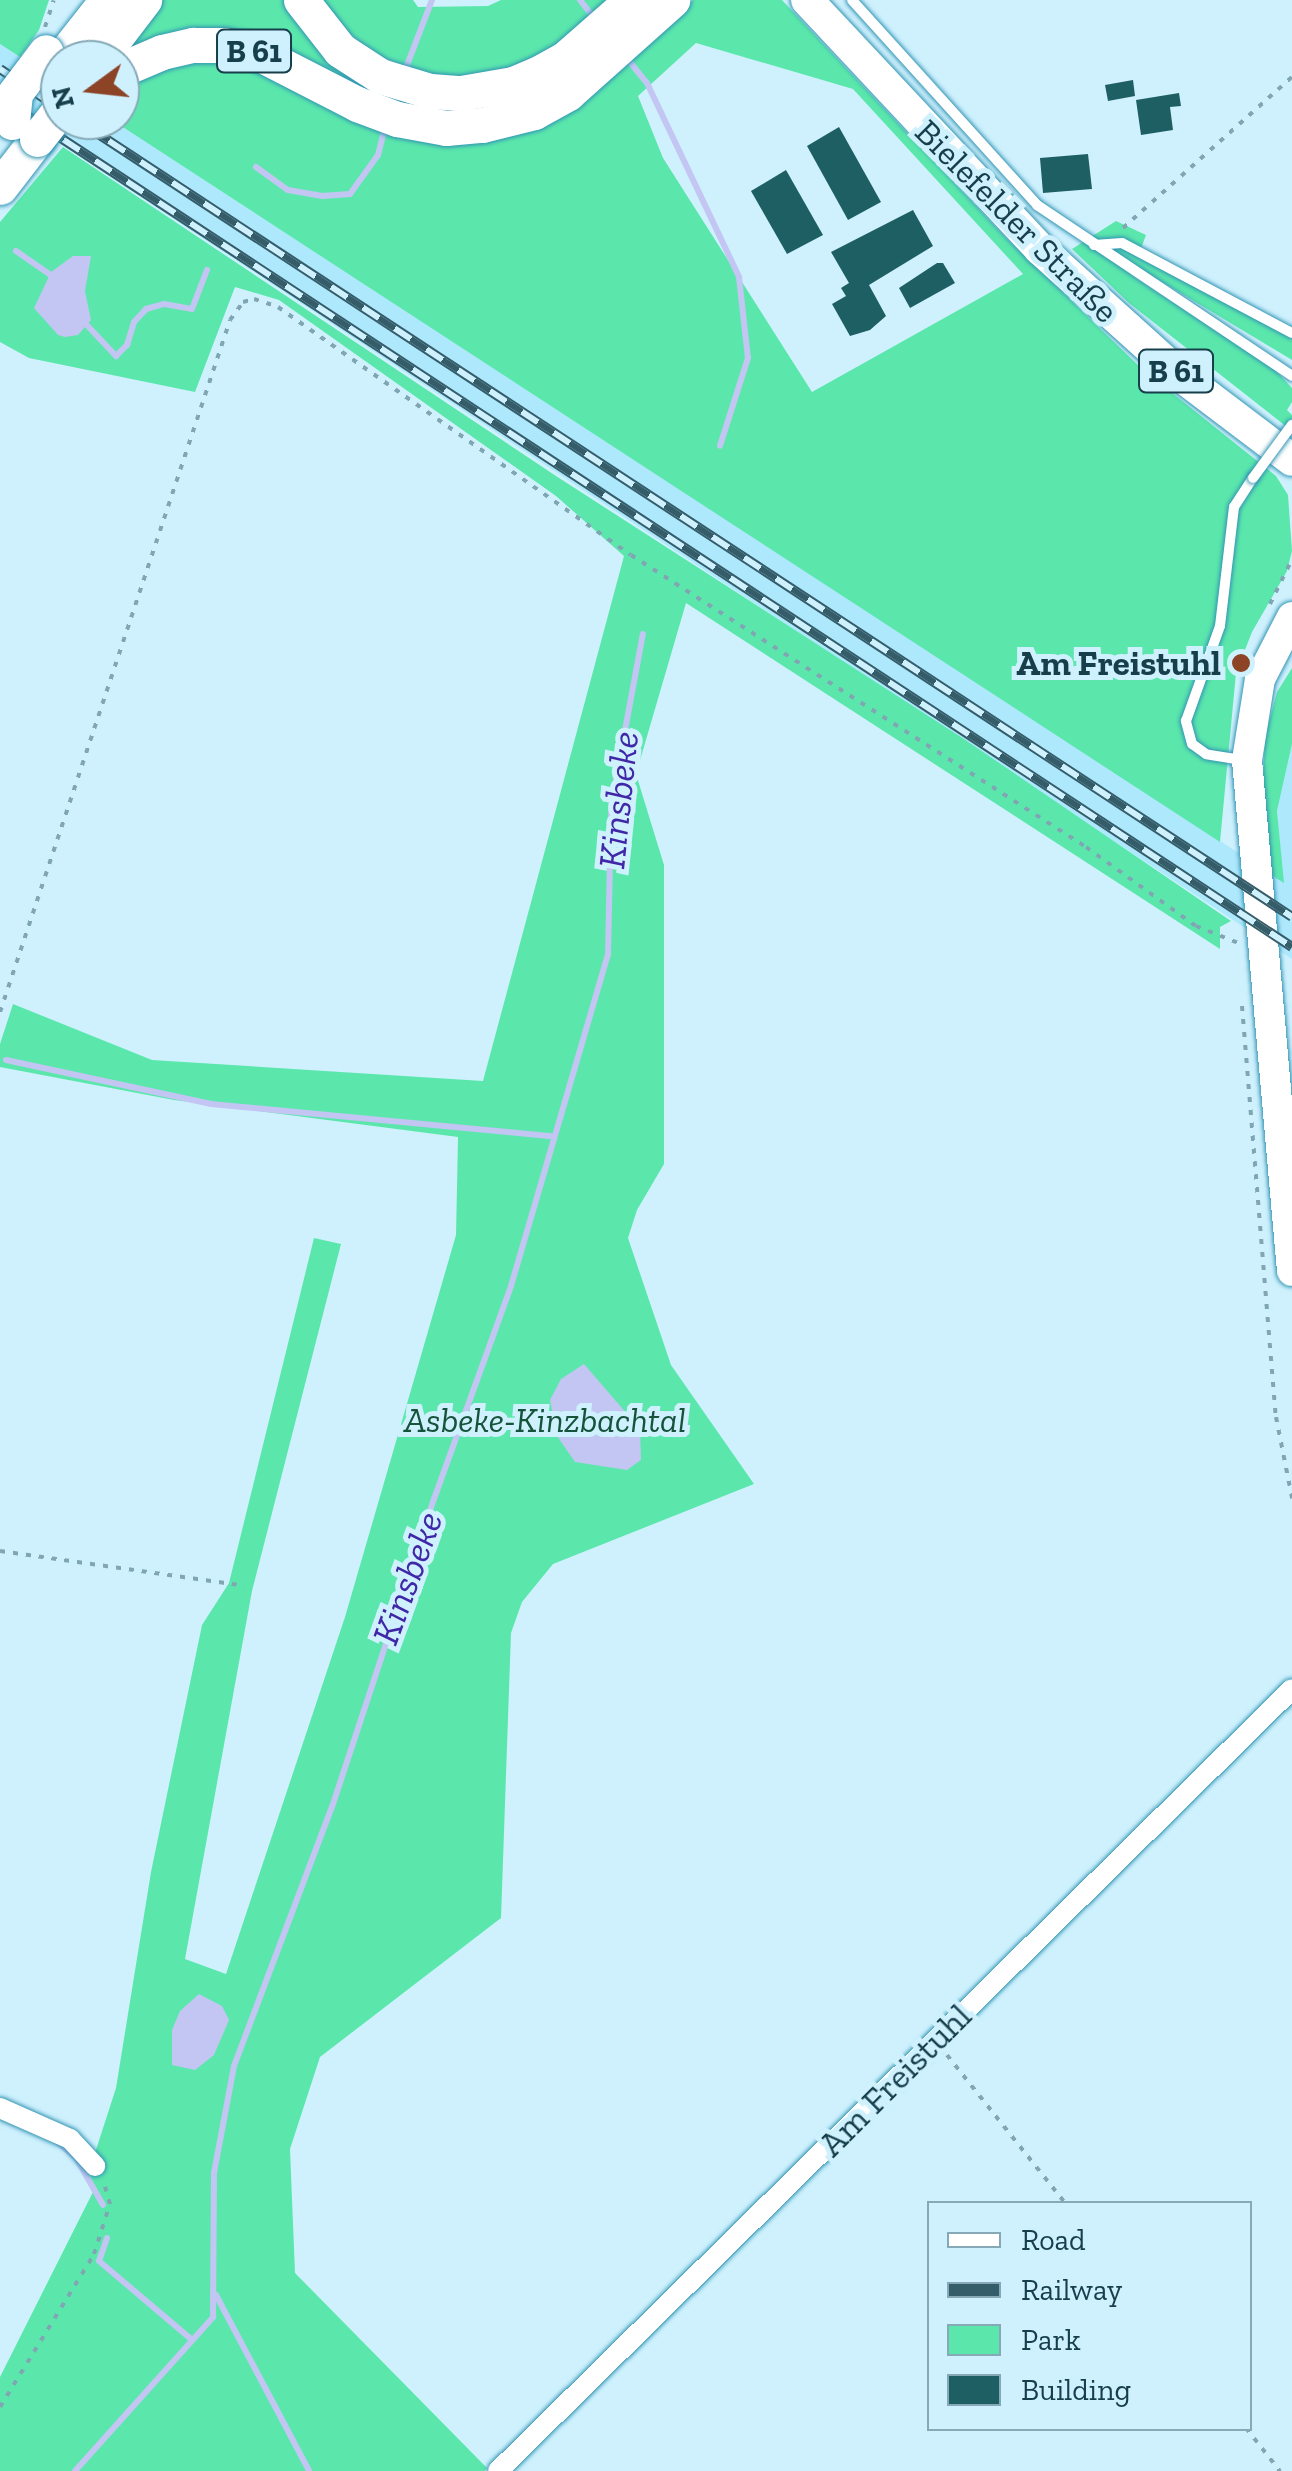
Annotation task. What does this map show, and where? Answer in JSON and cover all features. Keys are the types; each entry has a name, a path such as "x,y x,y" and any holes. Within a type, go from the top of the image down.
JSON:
{"highway":[{"path":"53,40 74,0"},
{"path":"57,40 107,0"},
{"path":"113,40 144,0"},
{"path":"302,0 315,24 394,100"},
{"path":"627,17 672,0"},
{"name":"B 61","path":"140,61 193,45 224,45 254,51 394,100 446,128 511,119 552,103 627,17"},
{"path":"0,187 40,71"},
{"path":"16,132 40,120"}],"main road":[{"name":"Bielefelder Straße","path":"807,0 1040,249 1181,376 1291,461"},
{"path":"1292,616 1260,679 1247,760 1247,952 1292,1266"}],"street":[{"name":"Am Freistuhl","path":"498,2471 1292,1689"},
{"path":"0,2108 70,2139 95,2166"}],"lane":[{"path":"852,0 1037,205 1292,376"},
{"path":"1093,245 1122,243 1292,333"},
{"path":"1247,760 1206,754 1192,744 1186,721 1220,626 1234,507 1292,425"}],"path":[{"path":"51,40 54,0"},
{"path":"1108,242 1292,77"},
{"path":"0,1012 230,320 236,308 254,299 278,307 631,555 1086,846 1196,926 1247,952"},
{"path":"1242,999 1276,1417 1292,1498"},
{"path":"0,1551 245,1586"},
{"path":"936,2040 1064,2201"},
{"path":"0,2407 51,2330 108,2221 110,2204 95,2166"},
{"path":"1248,2431 1280,2471"}],"shaded area":[{"path":"0,44 40,71 40,130 0,104"},
{"path":"140,138 1283,882 1277,811 1292,744 1292,959 54,140"},
{"path":"73,256 91,256 85,291 91,320 78,335 65,337 58,335 34,308 51,272"},
{"path":"584,1364 640,1429 641,1460 627,1470 575,1462 557,1436 550,1400 561,1379"},
{"path":"199,1994 222,2006 229,2020 214,2055 195,2070 172,2065 172,2030 180,2011"}],"green space":[{"path":"0,0 49,0 39,30 20,57 0,44"},
{"path":"159,0 289,0 378,88 372,98 292,55 140,59 140,40 132,40"},
{"path":"322,0 413,0 418,7 488,6 501,0 611,0 552,48 510,69 477,76 432,76 373,54 338,23"},
{"path":"693,0 782,0 1005,237 1142,369 1276,476 1288,495 1292,551 1287,571 1252,632 1236,673 1220,842 140,138 140,75 172,60 240,60 437,139 663,26","holes":["696,43 853,89 1023,274 812,392 663,158 638,96"]},
{"name":"Asbeke-Kinzbachtal","path":"63,147 556,476 964,739 1231,921 1220,927 1220,949 686,603 636,774 664,865 664,1164 637,1210 628,1238 671,1365 754,1484 553,1564 522,1602 511,1633 501,1918 320,2057 290,2149 295,2273 487,2468 484,2471 0,2471 0,2377 95,2188 90,2175 82,2173 94,2156 116,2088 151,1872 202,1625 229,1583 314,1238 341,1244 252,1591 185,1959 226,1974 345,1617 456,1235 458,1137 174,1100 0,1067 0,1044 13,1004 152,1060 483,1081 624,556 556,496 279,300 235,287 195,392 29,358 0,342 0,222"},
{"path":"1116,221 1146,235 1139,254 1292,336 1292,360 1134,265 1131,275 1275,370 1292,388 1292,402 1287,410 1292,415 1292,431 1129,303 1072,249"},
{"path":"1292,668 1292,744 1277,811 1284,883 1268,873 1262,811 1265,737 1277,692"}],"building":[{"path":"1133,80 1135,96 1108,101 1105,85"},
{"path":"1179,93 1181,106 1170,107 1173,130 1141,135 1136,100"},
{"path":"839,127 881,202 848,220 807,146"},
{"path":"1088,154 1092,189 1043,193 1040,158"},
{"path":"786,170 823,235 787,254 751,191"},
{"path":"913,210 933,246 869,285 886,316 870,330 850,336 832,304 846,296 841,288 849,283 831,252"},
{"path":"943,263 955,283 910,308 899,288"}],"waterway":[{"path":"404,73 432,0"},
{"name":"Kinsbeke","path":"580,0 595,19"},
{"name":"Kinsbeke","path":"625,56 647,83 739,277 748,358 720,446"},
{"path":"256,167 288,190 322,196 350,194 378,155 385,127"},
{"path":"16,251 55,278"},
{"path":"84,322 116,356 127,345 134,322 146,309 164,304 192,309 207,270"},
{"name":"Kinsbeke","path":"75,2471 213,2317 214,2173 234,2066 332,1807 434,1499 511,1286 608,955 611,806 643,634"},
{"path":"6,1060 211,1104 552,1136"},
{"path":"57,2142 76,2158 103,2205"},
{"path":"107,2238 99,2261 192,2340"},
{"path":"216,2295 309,2471"}],"railway":[{"path":"0,69 40,96"},
{"path":"0,98 1292,947"},
{"path":"107,140 1292,917"}],"place":[{"name":"Am Freistuhl","path":"1241,663"}]}
